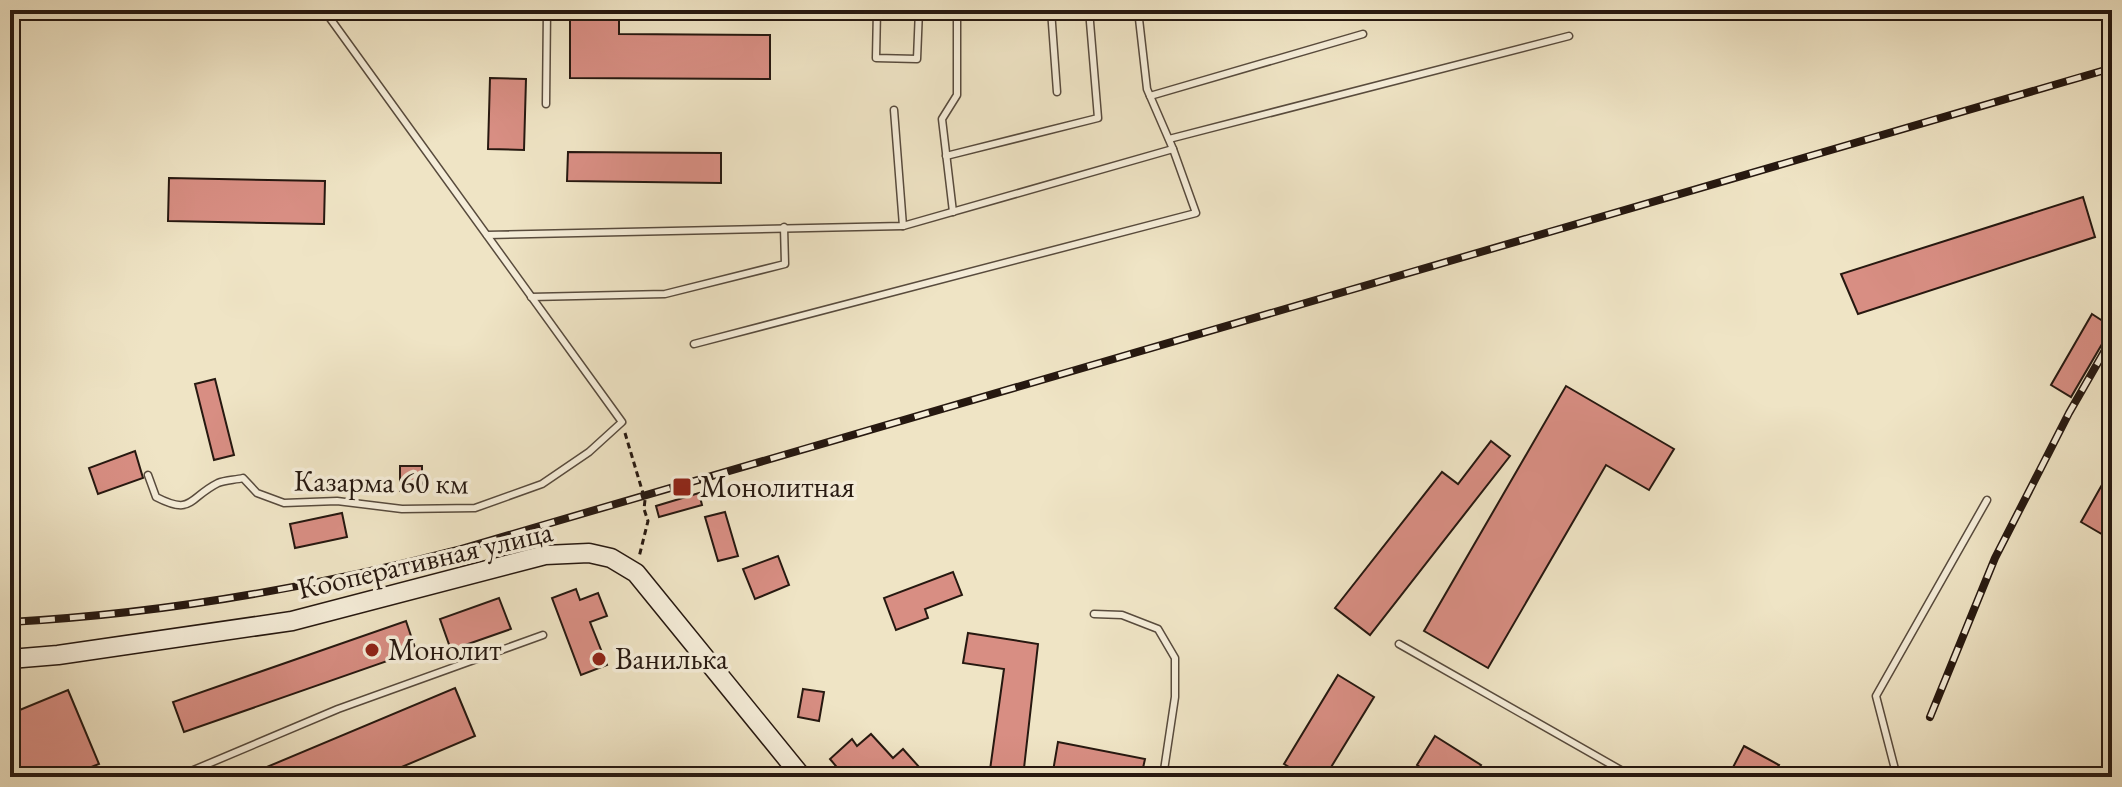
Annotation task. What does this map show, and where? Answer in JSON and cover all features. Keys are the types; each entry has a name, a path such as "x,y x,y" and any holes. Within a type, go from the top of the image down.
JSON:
{"street":[{"name":"Кооперативная улица","path":"10,659 58,655 292,621 545,555 589,553 611,558 636,573 802,777"}],"lane":[{"path":"324,10 622,422"},
{"path":"546,104 547,10"},
{"path":"877,10 876,58 917,59 919,10"},
{"path":"953,212 942,119 957,95 957,10"},
{"path":"1051,10 1057,92"},
{"path":"946,156 1098,118 1089,10"},
{"path":"694,344 1196,213 1147,89 1138,10"},
{"path":"1150,96 1363,34"},
{"path":"1169,139 1569,36"},
{"path":"894,110 903,226"},
{"path":"487,235 903,226 1173,149"},
{"path":"531,297 665,294 785,264 784,227"},
{"name":"Казарма 60 км","path":"148,475 156,497 173,506 186,506 219,482 243,478 257,493 284,503 337,501 402,509 475,508 542,484 589,452 622,422"},
{"path":"1897,777 1876,696 1987,500"},
{"path":"1094,614 1122,615 1158,629 1175,658 1175,697 1163,777"},
{"path":"177,777 338,709 543,635"},
{"path":"1399,644 1633,777"}],"path":[{"path":"622,422 645,500 648,521 636,573"}],"building":[{"path":"570,10 619,10 619,34 770,35 770,79 570,78"},
{"path":"490,78 526,79 524,150 488,149"},
{"path":"568,152 721,153 721,183 567,181"},
{"path":"169,178 325,181 324,224 168,221"},
{"path":"2083,197 2095,237 1858,314 1841,274"},
{"path":"2092,314 2112,327 2071,397 2051,385"},
{"path":"215,379 234,455 214,460 195,384"},
{"path":"1566,386 1674,449 1649,490 1606,465 1488,668 1424,631"},
{"path":"1491,441 1510,456 1370,635 1335,608 1442,472 1458,484"},
{"path":"135,451 143,478 98,494 89,468"},
{"path":"400,466 422,466 422,491 400,491"},
{"path":"2112,467 2112,540 2081,522"},
{"path":"699,493 702,505 659,517 656,506"},
{"path":"725,512 738,556 718,561 705,517"},
{"path":"342,513 347,537 295,548 290,524"},
{"path":"778,556 789,585 755,599 743,569"},
{"path":"953,572 962,595 925,609 928,618 896,630 884,598"},
{"path":"576,589 580,600 598,593 607,616 590,622 607,665 581,675 552,598"},
{"path":"499,598 511,629 451,650 440,619"},
{"path":"406,621 416,651 184,732 173,702"},
{"path":"968,633 1038,644 1023,777 989,777 1004,669 963,663"},
{"path":"1338,675 1374,697 1325,777 1306,777 1284,764"},
{"path":"455,688 475,736 378,777 243,777"},
{"path":"803,689 824,692 819,721 798,717"},
{"path":"68,690 99,764 66,777 10,777 10,714"},
{"path":"871,734 893,758 903,749 928,777 845,777 830,759 852,739 857,746"},
{"path":"1435,736 1481,765 1473,777 1435,777 1417,765"},
{"path":"1058,742 1145,759 1141,777 1052,777"},
{"path":"1744,746 1779,765 1772,777 1728,777"}],"railway":[{"path":"10,622 124,613 237,597 461,549 2112,68"},
{"path":"1930,717 1995,558 2069,413 2112,338"}],"place":[{"name":"Монолитная","path":"682,487"},
{"name":"Монолит","path":"372,650"},
{"name":"Ванилька","path":"599,659"}]}
